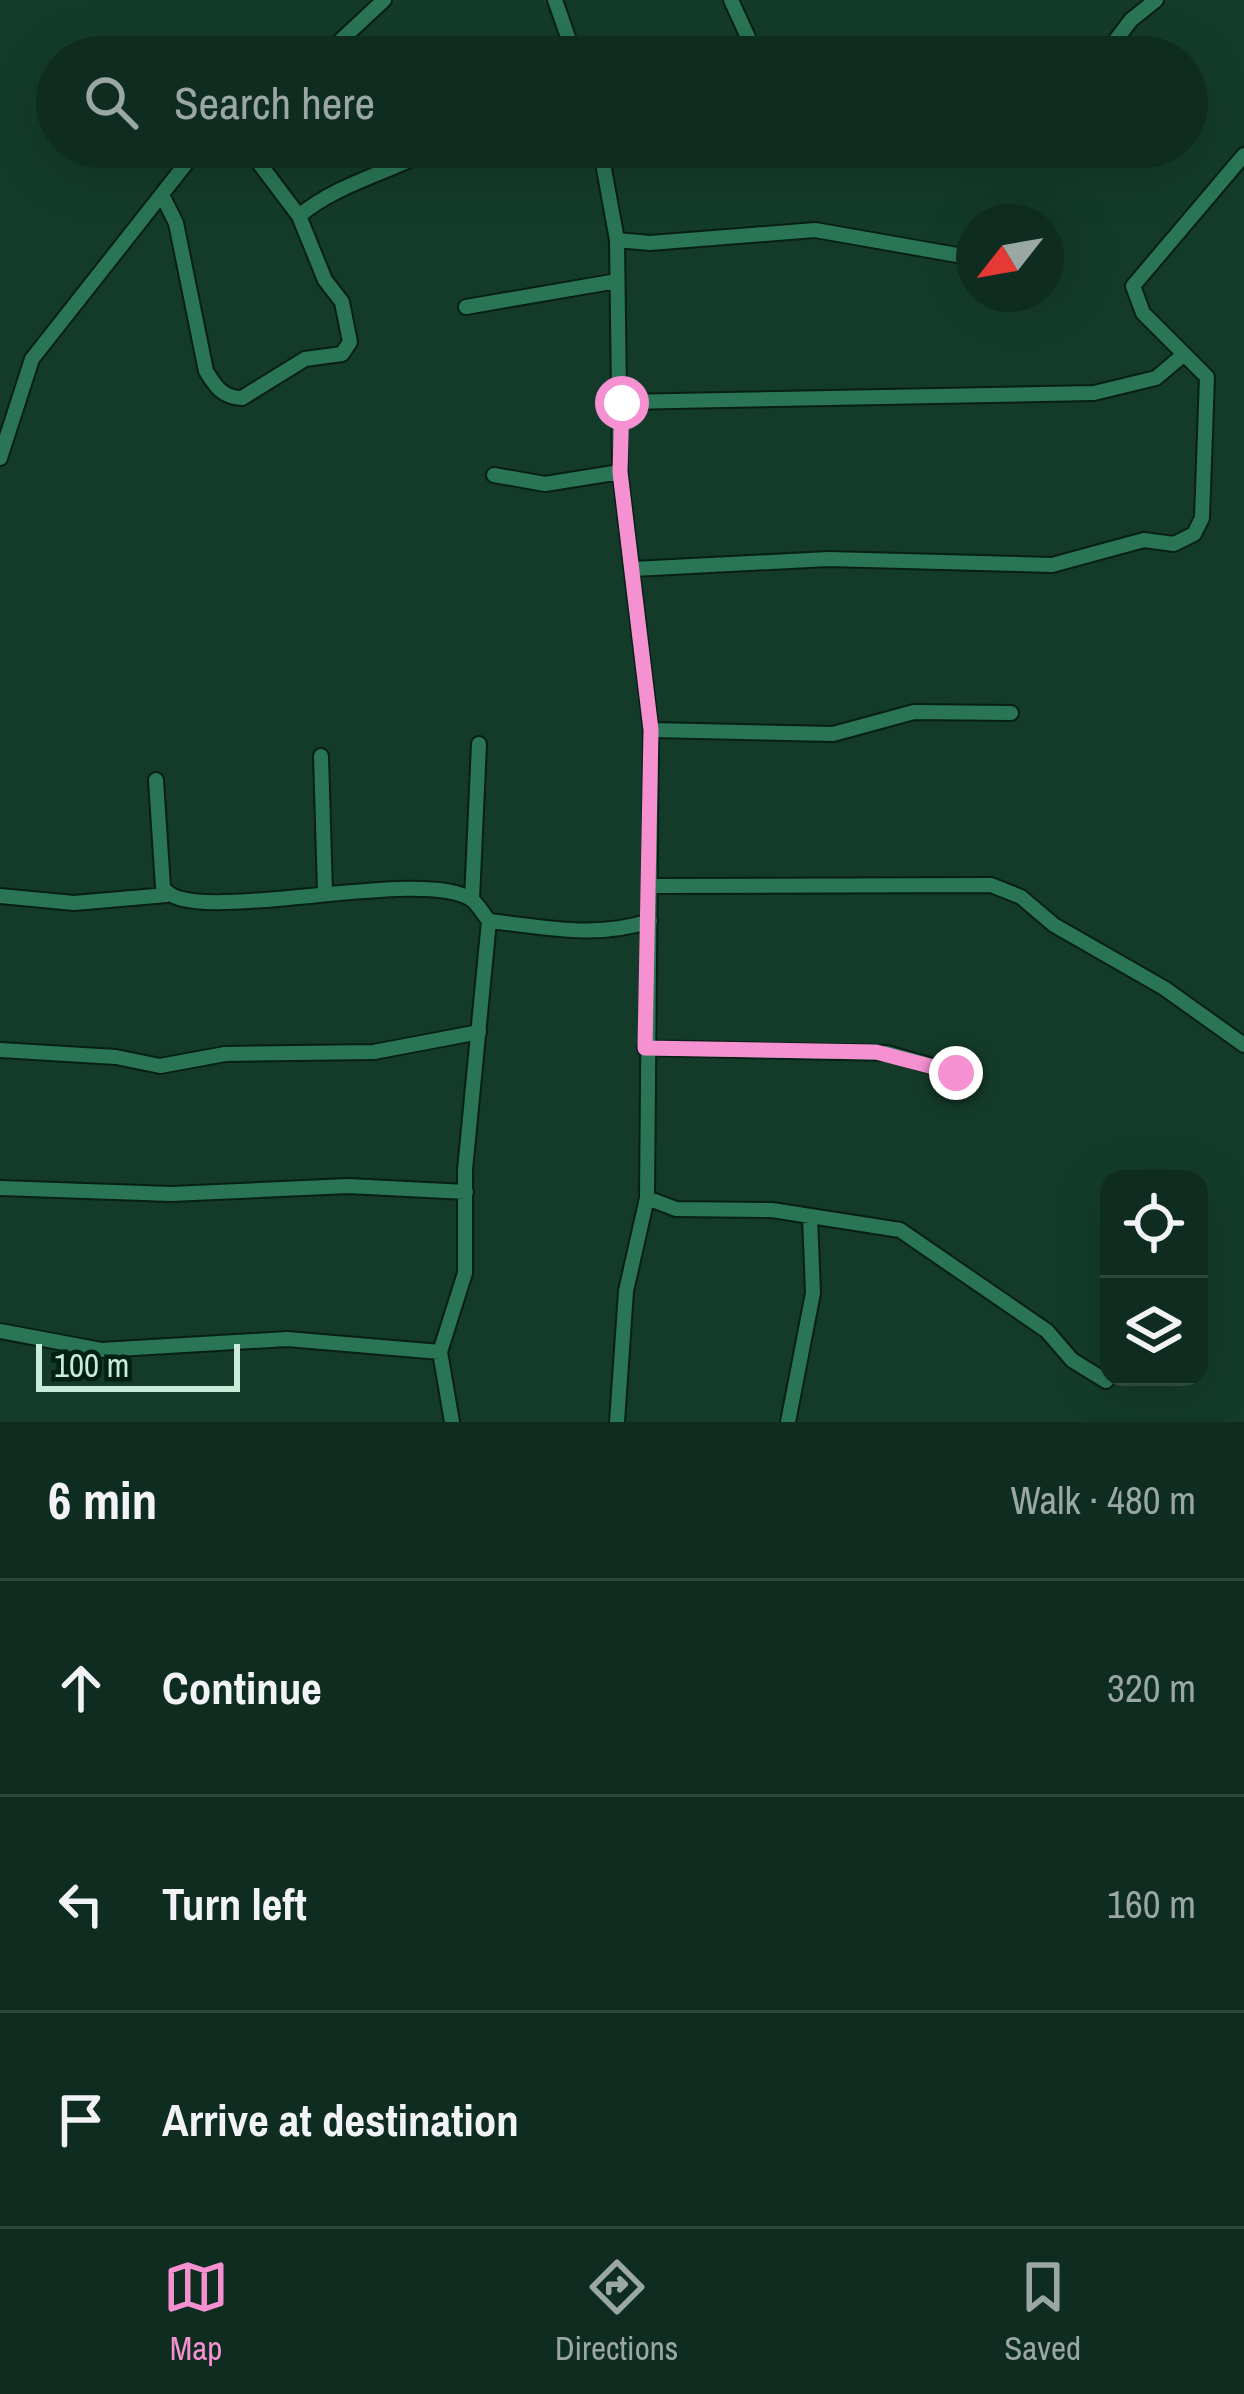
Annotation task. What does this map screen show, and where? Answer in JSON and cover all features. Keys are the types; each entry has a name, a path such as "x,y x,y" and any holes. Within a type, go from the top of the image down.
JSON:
{"street":[{"path":"345,36 384,0"},
{"path":"554,0 567,36"},
{"path":"731,0 747,36"},
{"path":"1119,36 1156,0"},
{"path":"633,569 828,559 1052,565 1144,540 1174,544 1194,534 1202,518 1207,377 1143,313 1133,286 1238,174 1244,155"},
{"path":"0,458 4,426 32,359 183,168"},
{"path":"162,195 176,223 206,371 231,398 242,398 304,358 342,354 350,342 342,302 325,280 299,216 263,168"},
{"path":"299,216 321,197 382,168"},
{"path":"604,168 617,240 620,472 651,730 646,1198 626,1291 616,1422"},
{"path":"617,240 650,243 815,230 956,255"},
{"path":"466,307 617,281"},
{"path":"622,403 1094,393 1156,378 1181,356"},
{"path":"494,475 544,484 620,472"},
{"path":"651,730 686,735 740,729 833,734 914,712 1012,713"},
{"path":"472,900 479,744"},
{"path":"321,756 325,892"},
{"path":"155,780 167,895"},
{"path":"651,886 991,885 1022,897 1054,925 1164,988 1244,1045"},
{"path":"0,896 74,903 167,895 255,904 325,892 443,891 472,900 489,921 573,933 622,930 650,922"},
{"path":"452,1422 440,1352 465,1273 466,1192 489,921"},
{"path":"0,1050 116,1057 160,1066 225,1054 374,1052 479,1032"},
{"path":"645,1048 876,1052 956,1073"},
{"path":"0,1188 171,1194 348,1186 466,1192"},
{"path":"646,1198 676,1209 772,1210 900,1230 1047,1331 1072,1360 1100,1377"},
{"path":"788,1422 813,1293 810,1217"},
{"path":"0,1331 101,1351 287,1339 440,1352"}],"route":[{"path":"622,403 620,472 651,730 645,1048 876,1052 904,1055 956,1073"}]}
